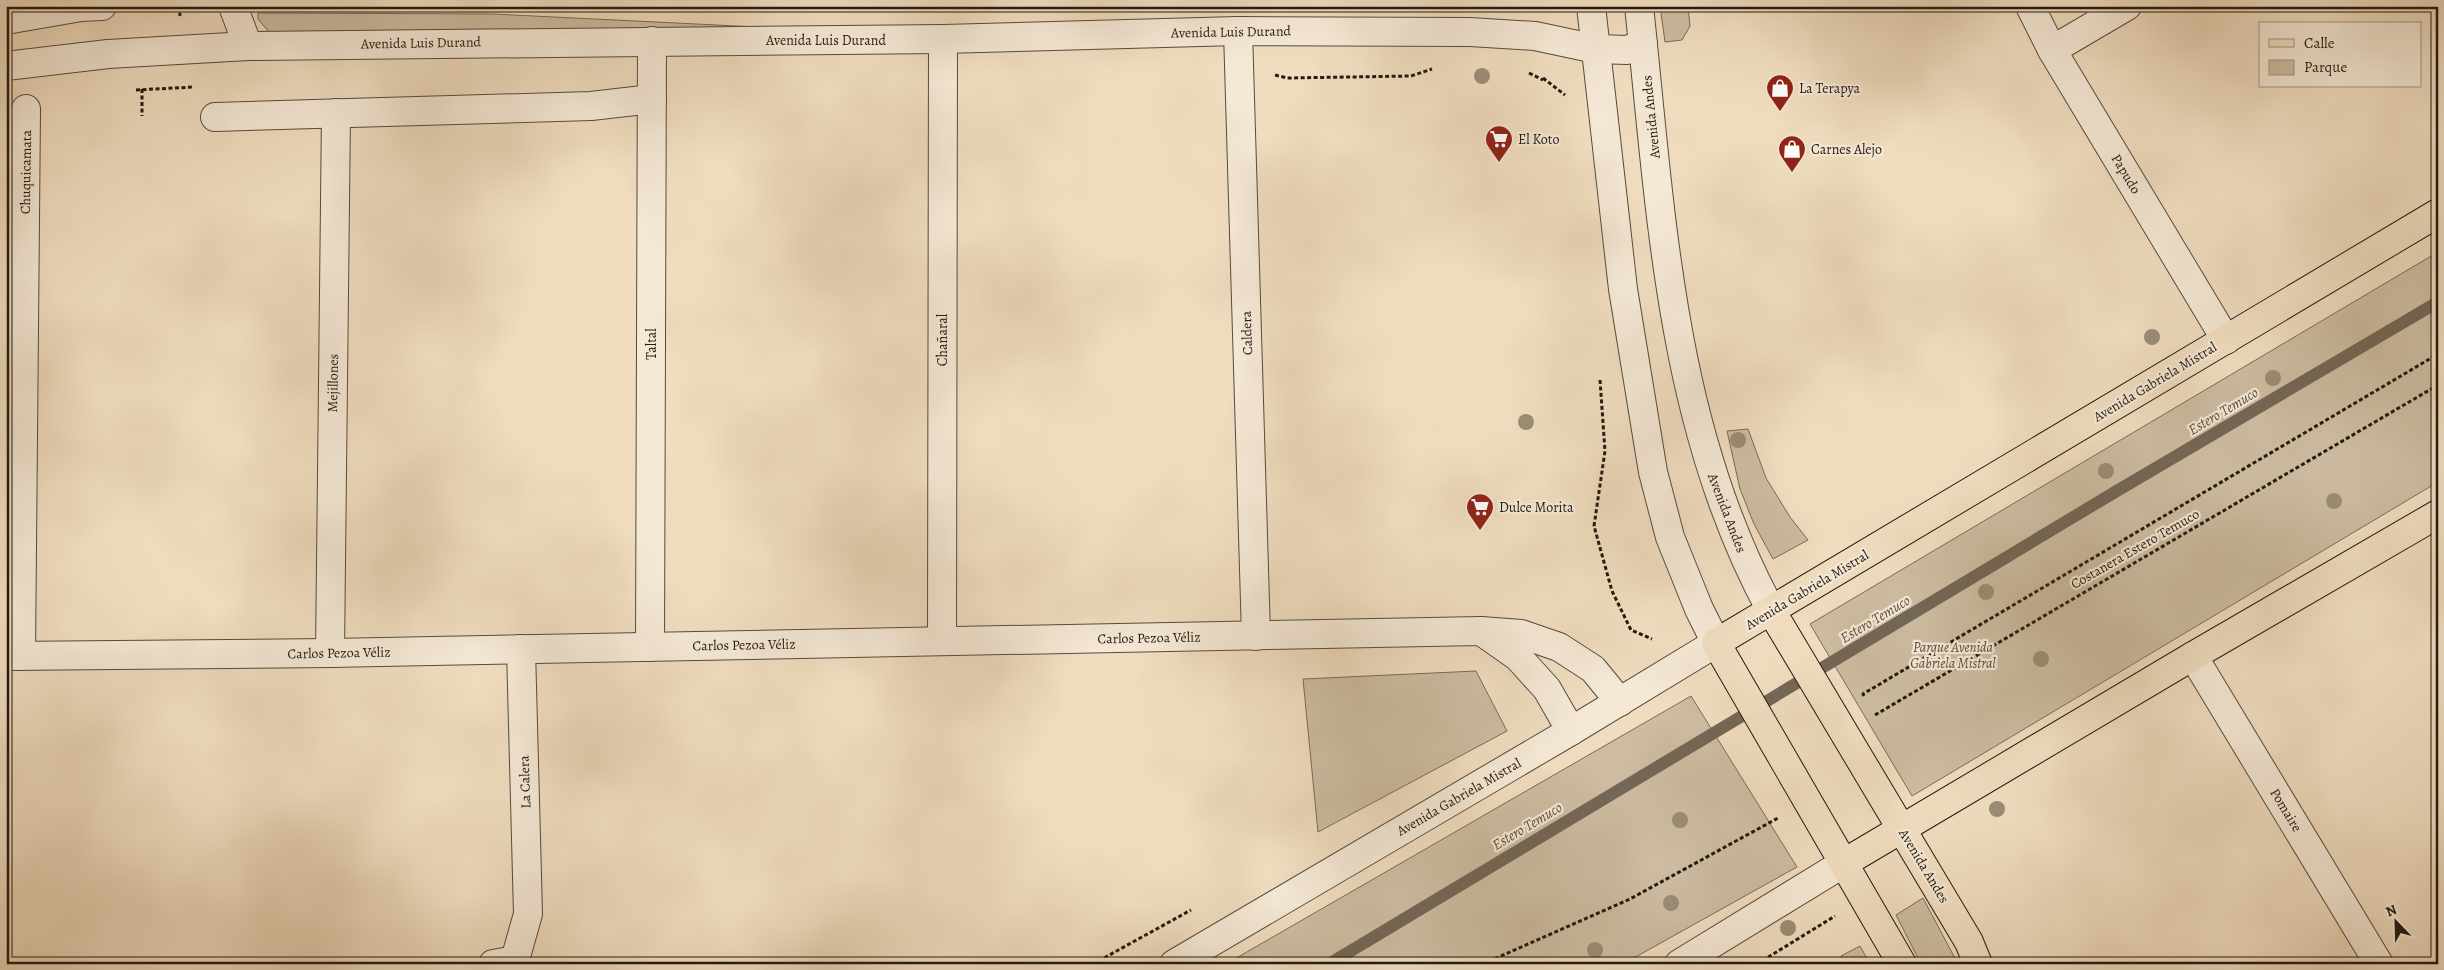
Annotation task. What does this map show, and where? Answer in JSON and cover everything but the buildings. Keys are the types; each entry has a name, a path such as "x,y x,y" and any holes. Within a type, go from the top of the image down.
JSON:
{"main road":[{"name":"Avenida Gabriela Mistral","path":"1716,644 2438,213"},
{"path":"1844,863 2193,656 2438,514"},
{"name":"Avenida Andes","path":"1772,612 1969,942 1978,964"},
{"path":"1716,644 1902,964"}],"street":[{"path":"6,20 81,7 102,6"},
{"path":"233,6 248,46"},
{"path":"1591,6 1623,289 1652,472 1670,537 1699,609 1716,644"},
{"name":"Papudo","path":"2030,6 2052,50 2226,340"},
{"path":"2052,50 2127,6"},
{"name":"Avenida Andes","path":"1637,7 1644,44 1678,335 1689,387 1704,449 1725,513 1752,575 1772,612"},
{"name":"Avenida Luis Durand","path":"6,66 108,54 248,46 943,39 1238,31 1470,32 1535,36 1596,49 1627,50 1644,44"},
{"name":"Caldera","path":"1238,31 1256,636"},
{"name":"Chañaral","path":"942,641 943,39"},
{"name":"Taltal","path":"650,647 652,41"},
{"path":"215,117 591,106 652,99"},
{"name":"Chuquicamata","path":"13,656 26,109"},
{"name":"Mejillones","path":"330,653 336,113"},
{"path":"1481,631 1518,656 1547,689 1572,731"},
{"name":"Carlos Pezoa Véliz","path":"13,656 330,653 1481,631 1521,634 1559,647 1593,669 1620,702"},
{"name":"Avenida Gabriela Mistral","path":"1174,964 1572,731 1716,644"},
{"name":"La Calera","path":"493,964 515,960 528,914 520,649"},
{"name":"Pomaire","path":"2193,656 2379,964"},
{"path":"1679,964 1844,863"}],"path":[{"path":"1535,36 1543,80"},
{"path":"1287,78 1411,76 1435,68"},
{"path":"1525,71 1567,96"},
{"path":"142,82 142,116"},
{"path":"1867,701 1863,694 2438,354"},
{"path":"1599,371 1605,451 1594,526 1602,557 1612,591 1631,630 1666,646 1678,666"},
{"name":"Costanera Estero Temuco","path":"1844,733 2438,384"},
{"path":"1872,708 1881,722"},
{"path":"1483,964 1630,899 1808,802"}],"green space":[{"path":"1660,6 1688,6 1690,26 1682,40 1665,42"},
{"path":"258,13 493,14 798,29 269,32 258,19"},
{"path":"6,135 12,135 11,232 6,232"},
{"name":"Parque Avenida Gabriela Mistral","path":"2438,252 2438,482 1912,796 1810,624"},
{"path":"1748,429 1766,478 1790,517 1808,540 1773,559 1754,524 1740,489 1727,431"},
{"path":"1476,671 1507,731 1318,832 1303,679"},
{"path":"1691,696 1797,867 1623,964 1226,964"},
{"path":"1923,898 1958,964 1921,964 1896,915"},
{"path":"1860,946 1870,964 1845,964 1841,956"}],"waterway":[{"name":"Estero Temuco","path":"1329,964 2115,492 2438,302"}],"place":[{"name":"La Terapya","path":"1780,112"},
{"name":"El Koto","path":"1499,163"},
{"name":"Carnes Alejo","path":"1792,173"},
{"name":"Dulce Morita","path":"1480,531"}]}
